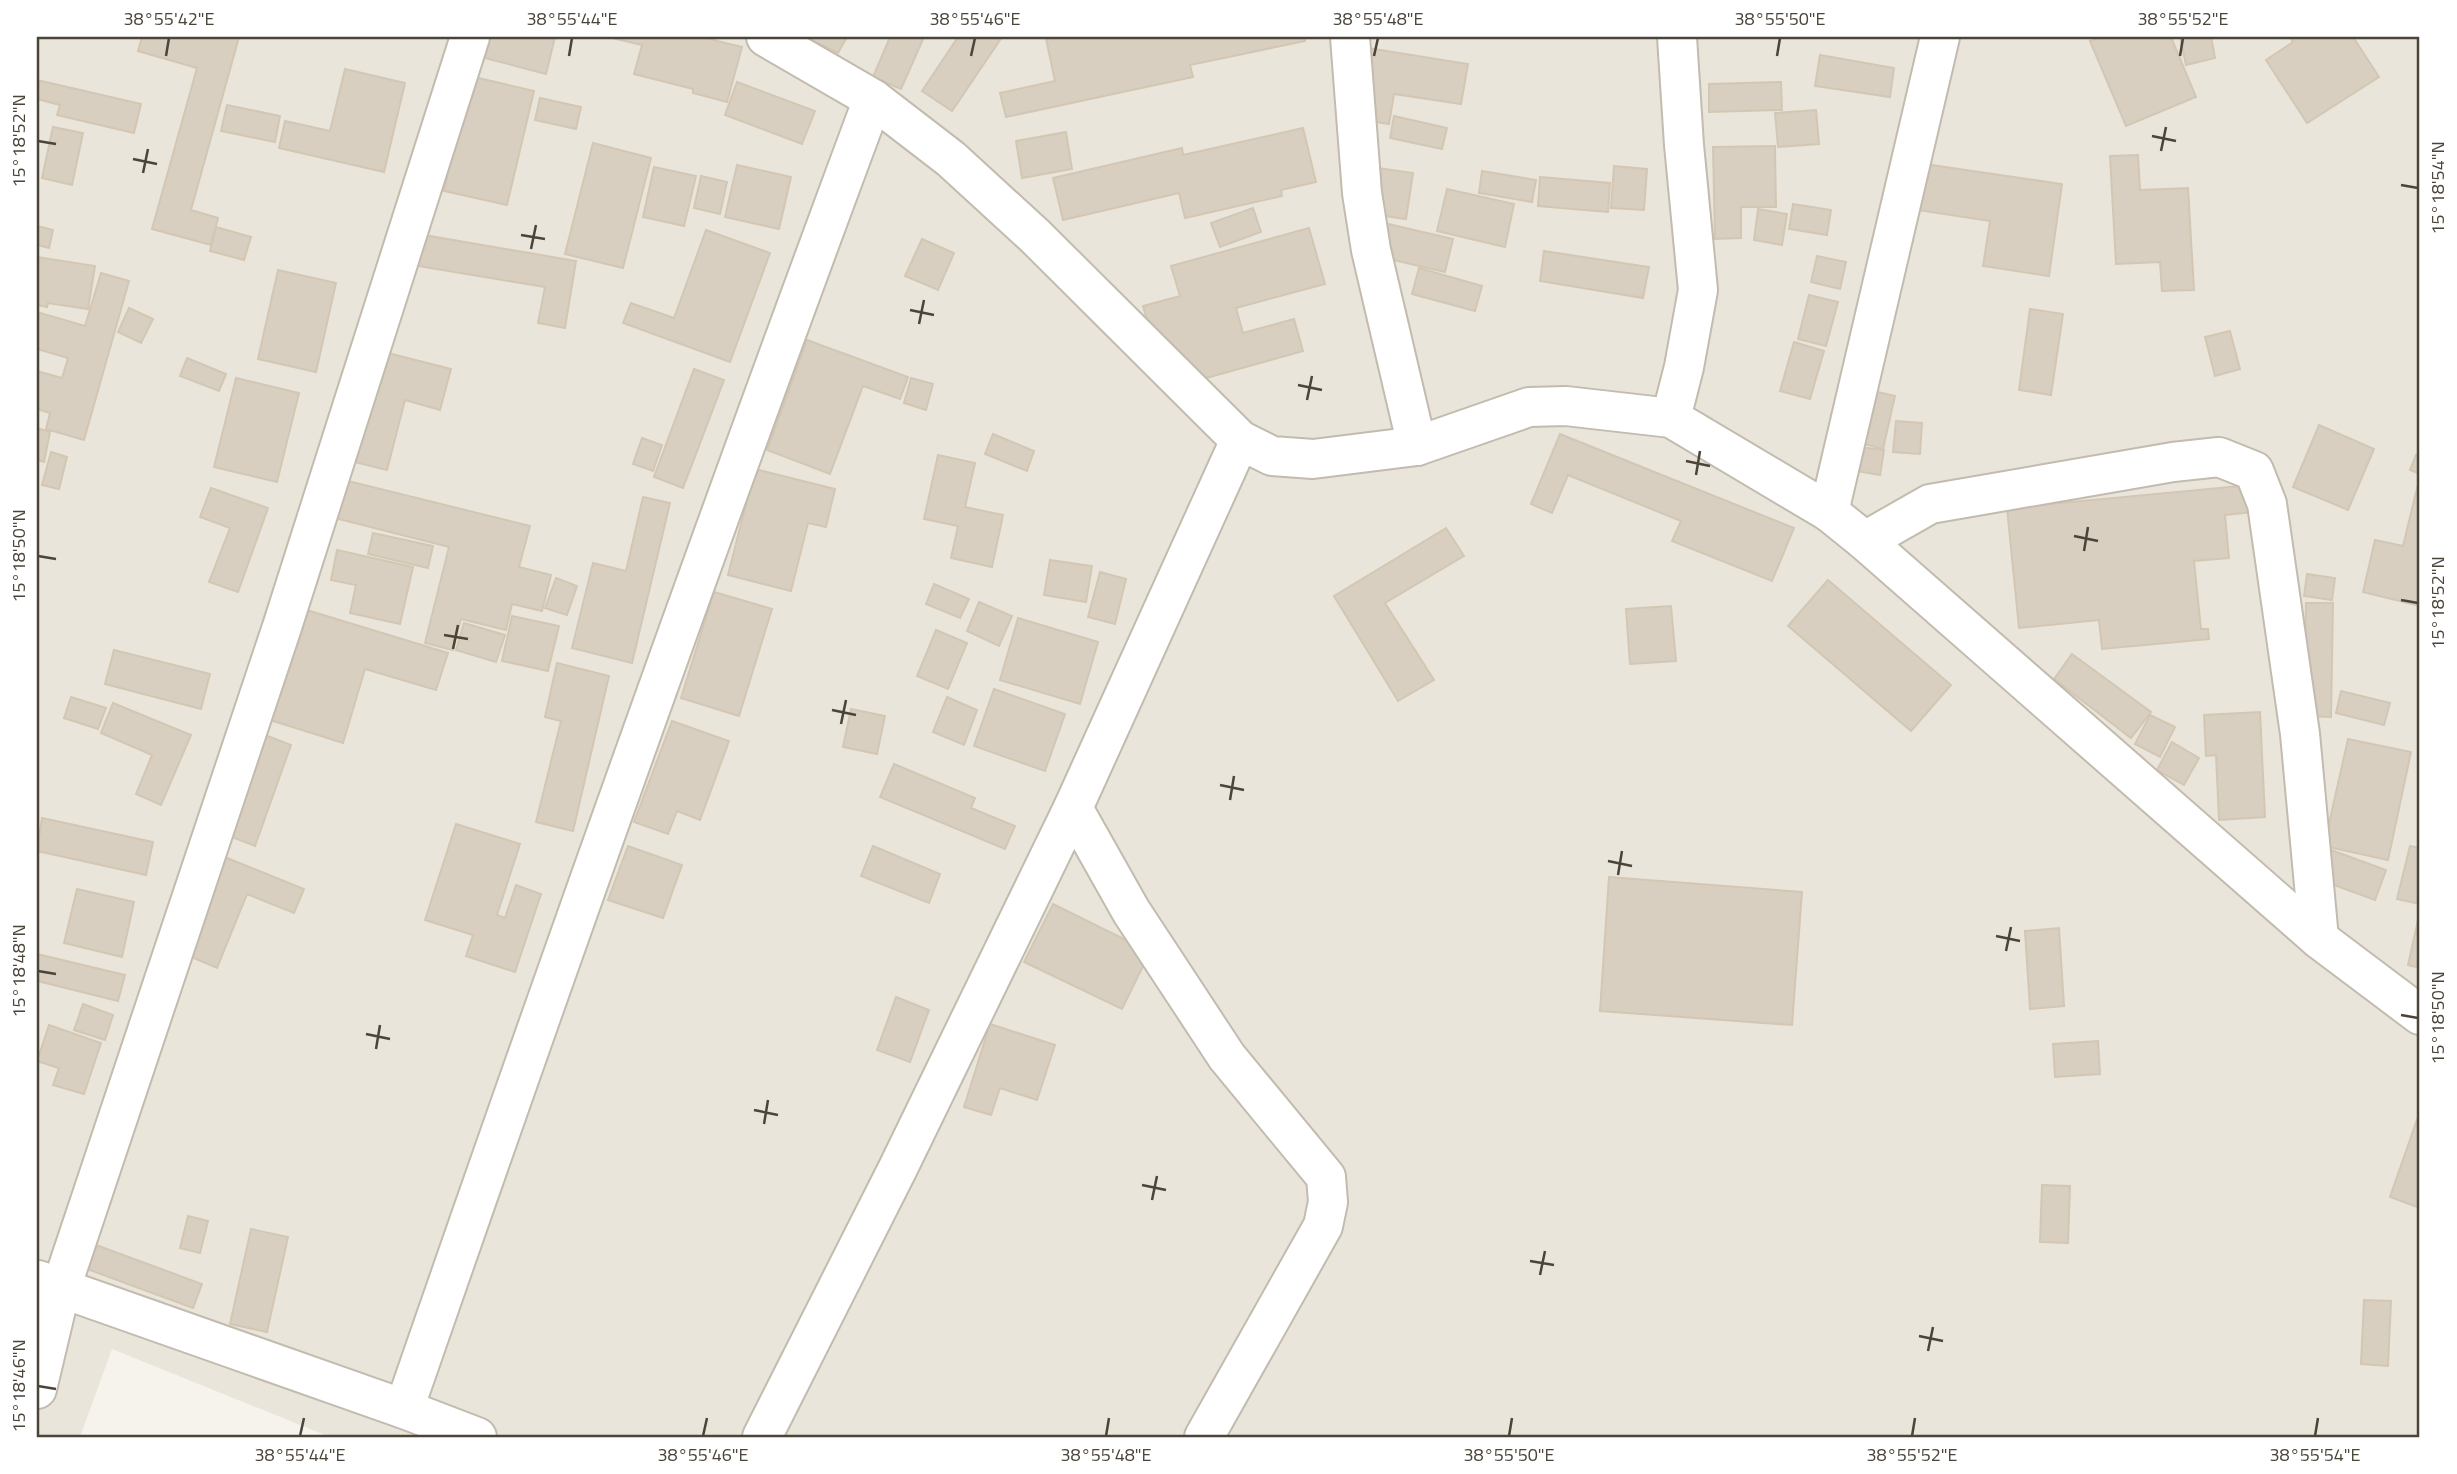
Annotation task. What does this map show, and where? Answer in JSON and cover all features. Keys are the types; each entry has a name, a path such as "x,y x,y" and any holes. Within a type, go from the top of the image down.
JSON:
{"street":[{"path":"37,1389 49,1284 282,627 470,37"},
{"path":"766,37 813,48 873,99 951,159 1035,236 1240,440 1272,456 1313,459 1417,446 1529,407 1566,406 1671,418 1829,512 2319,939 2420,1015"},
{"path":"1350,37 1362,193 1371,250 1417,446"},
{"path":"1671,418 1684,367 1698,290 1677,37"},
{"path":"1829,512 1940,37"},
{"path":"404,1409 719,513 873,99"},
{"path":"762,1437 898,1168 1073,808 1240,440"},
{"path":"1865,541 1930,504 2219,457 2254,471 2267,504 2300,734 2319,939"},
{"path":"1073,808 1130,911 1227,1057 1326,1177 1328,1202 1323,1226 1205,1437"},
{"path":"49,1284 477,1437"}],"shaded area":[{"path":"37,37 2420,37 2420,1437 330,1437 112,1349 80,1437 37,1437"}],"building":[{"path":"142,37 239,37 191,210 218,218 211,245 152,229 197,68 138,51"},
{"path":"490,37 555,37 546,74 485,58"},
{"path":"608,37 701,37 742,47 727,102 693,93 693,89 634,74 642,45"},
{"path":"813,37 847,37 838,53 812,40"},
{"path":"890,37 924,37 901,89 873,77"},
{"path":"958,37 1002,37 952,111 922,91"},
{"path":"1304,37 1305,41 1190,65 1193,77 1006,117 1000,93 1055,81 1046,39"},
{"path":"2101,37 2171,37 2196,97 2126,126 2090,41"},
{"path":"2180,37 2211,37 2215,58 2186,65"},
{"path":"2290,37 2353,37 2379,77 2307,123 2266,60 2293,42"},
{"path":"1368,48 1468,64 1461,104 1394,94 1389,124 1357,119"},
{"path":"1820,55 1894,68 1890,97 1815,86"},
{"path":"345,69 405,83 384,172 279,148 285,121 330,131"},
{"path":"470,76 534,91 507,205 444,191"},
{"path":"37,80 141,104 134,133 57,115 60,105 37,99"},
{"path":"737,82 815,111 802,144 725,115"},
{"path":"1781,82 1782,110 1709,112 1709,84"},
{"path":"540,98 581,107 576,129 535,120"},
{"path":"227,105 280,116 275,142 221,131"},
{"path":"1816,110 1819,144 1778,147 1775,113"},
{"path":"1394,116 1447,128 1442,149 1390,138"},
{"path":"53,127 83,133 72,185 42,178"},
{"path":"1303,128 1316,182 1281,190 1282,196 1185,218 1179,193 1063,220 1053,178 1182,148 1183,155"},
{"path":"1066,132 1072,169 1022,178 1016,141"},
{"path":"593,143 651,158 623,268 565,254"},
{"path":"1775,146 1776,207 1741,207 1741,238 1715,239 1713,147"},
{"path":"2138,155 2140,190 2188,188 2194,290 2162,291 2160,262 2116,264 2110,156"},
{"path":"1918,163 2062,184 2049,276 1983,266 1990,221 1911,209"},
{"path":"737,165 791,177 779,229 725,217"},
{"path":"1614,166 1647,169 1644,210 1611,208"},
{"path":"654,167 696,176 684,226 643,217"},
{"path":"1371,167 1413,173 1406,219 1364,213"},
{"path":"1482,171 1536,180 1532,202 1479,193"},
{"path":"701,176 727,182 720,214 694,208"},
{"path":"1540,177 1610,183 1608,212 1538,206"},
{"path":"1447,189 1514,204 1505,247 1437,231"},
{"path":"1793,204 1831,210 1827,235 1789,229"},
{"path":"1253,208 1261,232 1220,247 1211,223"},
{"path":"1758,209 1787,214 1782,245 1754,240"},
{"path":"1384,223 1453,239 1445,272 1376,256"},
{"path":"37,226 53,230 49,248 37,245"},
{"path":"216,227 251,237 244,260 210,251"},
{"path":"1309,228 1325,284 1236,308 1243,333 1294,319 1303,351 1167,389 1143,306 1180,296 1171,266"},
{"path":"706,230 770,253 730,362 623,323 631,303 674,318"},
{"path":"424,235 576,261 565,328 538,323 545,287 418,266"},
{"path":"922,239 954,253 938,290 905,276"},
{"path":"1544,251 1649,267 1643,298 1540,281"},
{"path":"1817,256 1846,262 1840,289 1811,282"},
{"path":"37,257 95,266 88,309 48,303 47,307 37,305"},
{"path":"1419,268 1482,286 1475,311 1412,294"},
{"path":"278,270 336,283 316,372 258,359"},
{"path":"101,273 129,281 84,440 46,429 50,413 37,409 37,371 62,378 68,358 37,349 37,312 85,326"},
{"path":"1809,295 1838,302 1826,346 1798,339"},
{"path":"129,308 153,319 141,343 118,332"},
{"path":"2030,309 2063,314 2051,395 2019,390"},
{"path":"2230,331 2240,369 2215,376 2205,337"},
{"path":"807,340 908,377 900,399 863,386 830,474 767,450"},
{"path":"1794,342 1824,351 1810,399 1780,391"},
{"path":"384,352 451,369 440,410 405,400 387,470 355,462"},
{"path":"187,358 226,374 219,391 180,376"},
{"path":"694,369 724,380 683,488 654,477"},
{"path":"236,378 299,393 277,482 214,467"},
{"path":"911,378 933,384 926,410 904,403"},
{"path":"1865,389 1895,396 1883,449 1853,441"},
{"path":"1896,421 1922,423 1920,454 1893,452"},
{"path":"2319,425 2374,449 2348,510 2293,487"},
{"path":"37,428 50,432 44,462 37,460"},
{"path":"993,434 1034,451 1027,471 985,454"},
{"path":"1560,434 1794,528 1772,581 1672,541 1681,521 1568,475 1552,513 1531,504"},
{"path":"642,438 662,445 653,471 633,464"},
{"path":"1851,446 1884,450 1880,475 1846,469"},
{"path":"51,452 67,457 59,489 42,485"},
{"path":"938,455 975,463 965,507 1003,515 992,567 951,558 958,526 924,519"},
{"path":"2416,455 2420,457 2420,474 2410,470"},
{"path":"755,469 835,489 826,527 808,523 791,591 728,575"},
{"path":"344,480 530,526 519,567 551,575 542,611 512,604 506,630 461,619 453,650 425,643 449,547 335,518"},
{"path":"2419,480 2420,606 2363,592 2375,540 2403,546"},
{"path":"2250,485 2253,512 2225,515 2229,558 2194,561 2201,629 2208,629 2209,639 2102,649 2099,620 2019,628 2007,508"},
{"path":"211,488 268,508 238,592 209,582 230,528 200,517"},
{"path":"643,497 670,503 632,663 572,648 593,563 626,571"},
{"path":"1446,528 1464,556 1385,603 1434,680 1398,701 1334,596"},
{"path":"373,533 433,546 428,568 368,554"},
{"path":"337,550 413,567 400,624 350,613 356,585 331,580"},
{"path":"1050,560 1092,566 1086,602 1044,595"},
{"path":"1100,572 1126,579 1115,624 1088,617"},
{"path":"2307,574 2335,578 2332,600 2304,596"},
{"path":"556,578 577,586 567,615 545,608"},
{"path":"1828,580 1951,685 1911,731 1788,626"},
{"path":"934,584 969,599 960,618 926,604"},
{"path":"714,592 772,609 739,716 681,698"},
{"path":"979,602 1012,616 999,646 967,631"},
{"path":"2306,603 2333,603 2331,717 2304,716"},
{"path":"1671,606 1676,661 1630,664 1626,609"},
{"path":"300,608 448,653 436,690 365,669 343,743 267,719"},
{"path":"512,616 559,626 548,671 502,661"},
{"path":"1018,618 1098,642 1080,704 1000,680"},
{"path":"464,623 505,635 496,662 456,650"},
{"path":"936,630 967,643 948,689 917,676"},
{"path":"114,650 210,674 201,709 105,684"},
{"path":"2072,654 2151,712 2131,738 2054,679"},
{"path":"557,663 609,676 573,831 536,822 561,721 545,717"},
{"path":"994,689 1065,714 1045,771 974,746"},
{"path":"2341,691 2390,703 2384,725 2336,713"},
{"path":"71,697 106,708 98,729 64,718"},
{"path":"947,697 977,710 964,745 933,732"},
{"path":"113,703 191,735 161,805 136,794 152,755 101,733"},
{"path":"851,709 885,716 877,754 843,747"},
{"path":"2260,712 2265,817 2219,820 2216,755 2206,756 2204,715"},
{"path":"2150,715 2175,727 2160,757 2135,744"},
{"path":"672,721 729,741 700,820 677,811 668,834 634,822"},
{"path":"260,733 291,745 255,846 224,834"},
{"path":"2348,739 2411,752 2388,860 2324,846"},
{"path":"2172,742 2199,758 2184,785 2157,770"},
{"path":"894,764 975,798 971,808 1015,826 1005,849 880,797"},
{"path":"42,818 153,842 146,875 37,851"},
{"path":"456,824 520,844 497,915 505,918 516,885 541,894 515,972 466,956 473,935 425,920"},
{"path":"628,846 682,865 663,918 608,900"},
{"path":"873,846 940,874 929,903 861,876"},
{"path":"2410,846 2420,848 2420,904 2397,899"},
{"path":"2331,850 2386,870 2375,900 2320,880"},
{"path":"222,856 304,889 294,913 247,894 217,968 182,953"},
{"path":"1609,877 1802,892 1792,1025 1600,1011"},
{"path":"77,889 134,902 122,957 64,943"},
{"path":"1053,904 1150,952 1122,1009 1024,962"},
{"path":"2420,911 2420,968 2408,965"},
{"path":"2059,928 2064,1006 2030,1009 2025,931"},
{"path":"37,954 125,975 118,1001 37,981"},
{"path":"896,997 929,1010 910,1062 877,1050"},
{"path":"83,1004 113,1015 105,1040 74,1030"},
{"path":"990,1024 1055,1045 1037,1100 1000,1088 991,1115 964,1107"},
{"path":"49,1025 101,1043 84,1094 53,1085 59,1068 37,1061"},
{"path":"2098,1041 2100,1074 2055,1077 2053,1044"},
{"path":"2420,1111 2420,1208 2390,1197"},
{"path":"2042,1185 2070,1186 2068,1243 2040,1242"},
{"path":"188,1216 208,1221 200,1253 180,1248"},
{"path":"251,1229 288,1237 267,1332 230,1324"},
{"path":"96,1245 202,1284 193,1308 87,1269"},
{"path":"2364,1300 2391,1301 2388,1366 2361,1364"}]}
